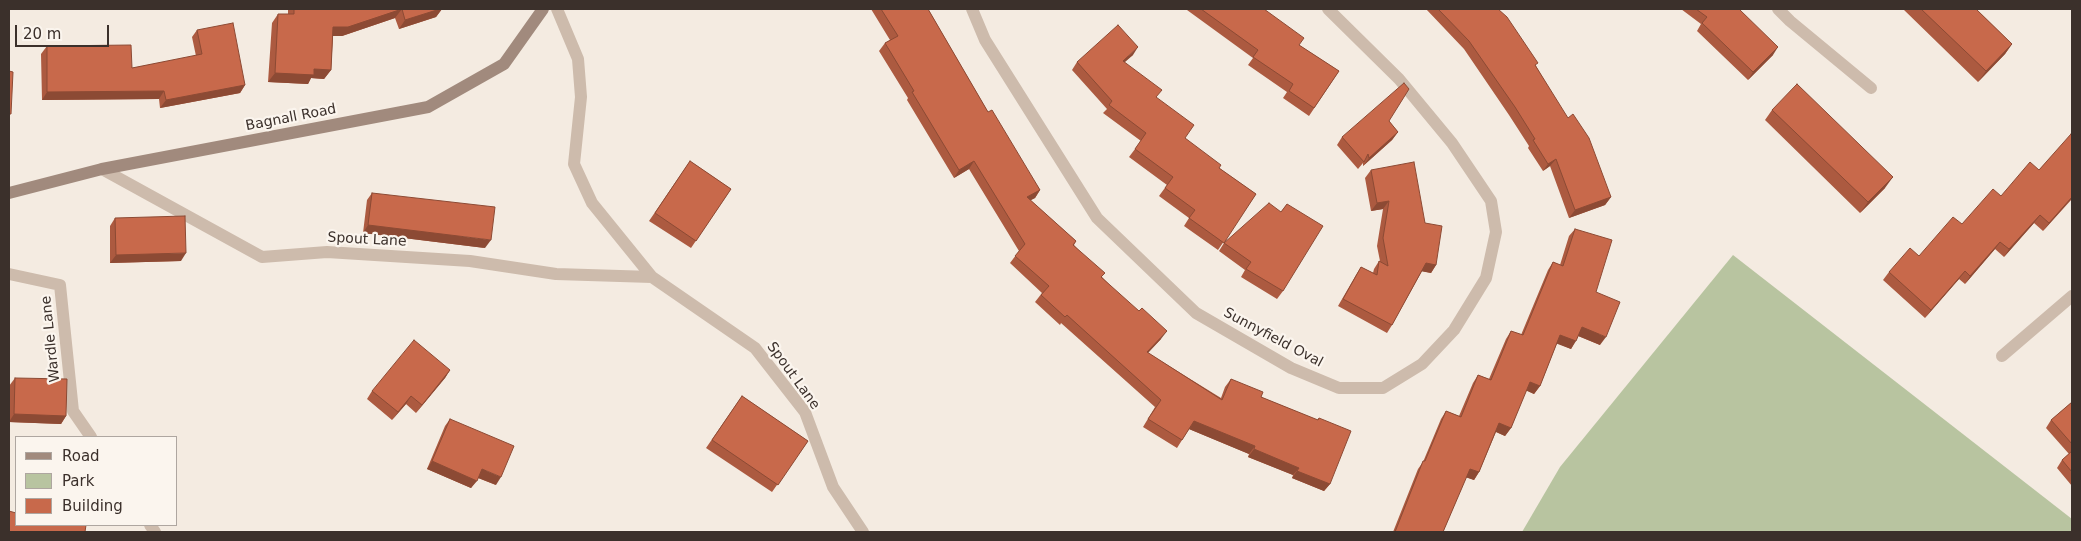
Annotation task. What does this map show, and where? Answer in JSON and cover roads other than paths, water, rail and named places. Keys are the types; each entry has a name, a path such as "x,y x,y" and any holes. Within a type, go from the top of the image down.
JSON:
{"street":[{"name":"Bagnall Road","path":"9,193 102,169 428,107 504,64 543,9"},
{"name":"Spout Lane","path":"557,9 578,59 581,98 574,164 592,203 652,277 754,348 805,412 834,487 863,532"},
{"name":"Sunnyfield Oval","path":"972,9 985,40 1097,218 1196,313 1291,368 1339,388 1383,388 1422,364 1454,330 1486,278 1496,232 1492,201 1452,143 1399,79 1328,9"},
{"path":"1778,9 1871,88"},
{"name":"Spout Lane","path":"102,169 262,257 327,252 470,261 556,274 652,277"},
{"name":"Wardle Lane","path":"9,274 60,285 73,411 90,436"},
{"path":"2002,356 2072,296"}]}
